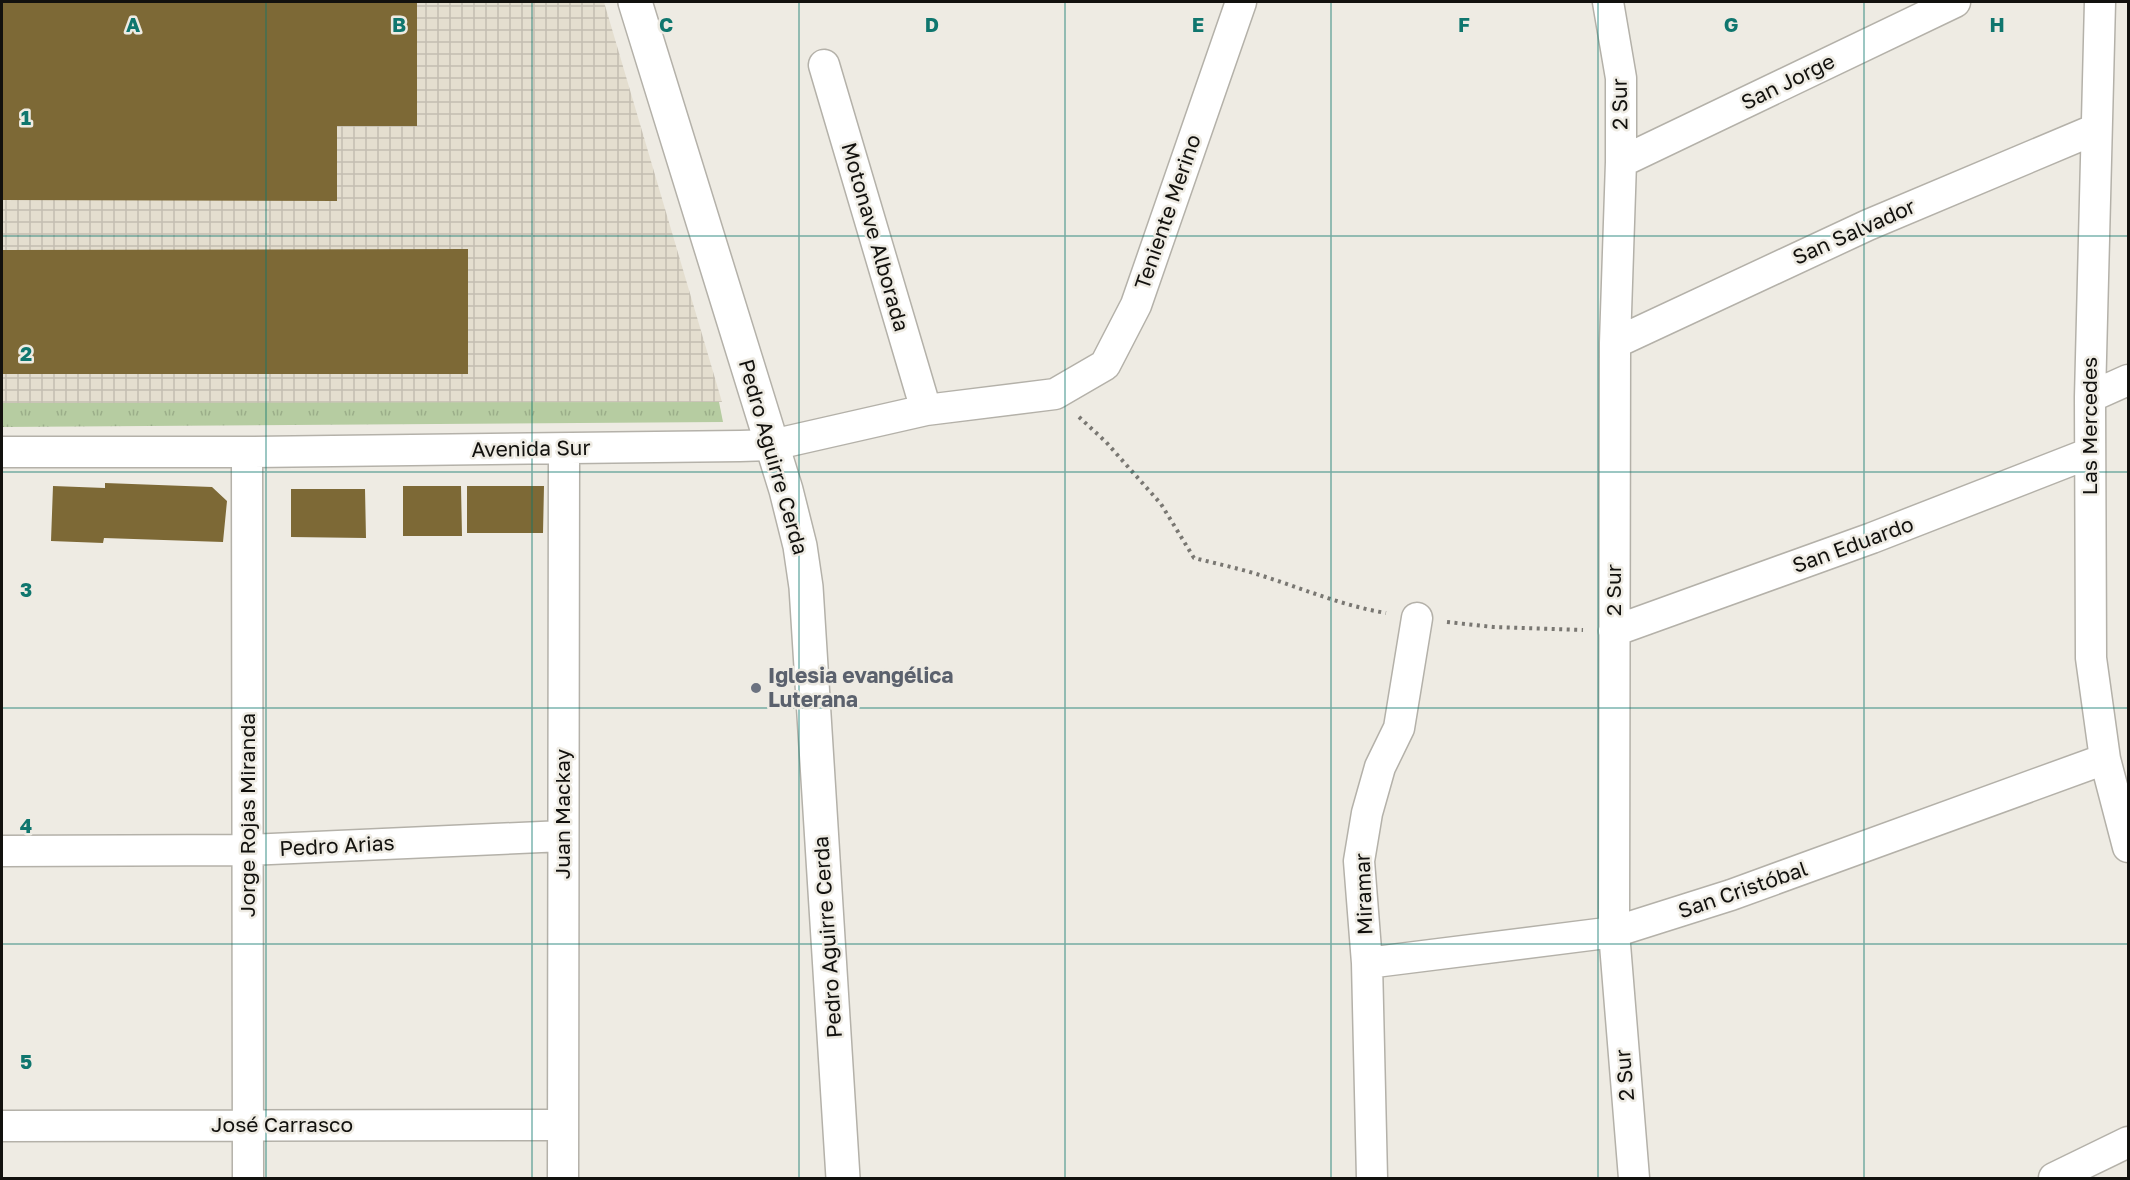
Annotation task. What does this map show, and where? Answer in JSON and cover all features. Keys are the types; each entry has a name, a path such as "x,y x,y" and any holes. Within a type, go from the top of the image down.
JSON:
{"street":[{"name":"Pedro Aguirre Cerda","path":"635,2 792,512 806,587 843,1179"},
{"name":"Teniente Merino","path":"1055,394 1105,365 1136,305 1241,2"},
{"name":"2 Sur","path":"1608,2 1622,78 1615,343 1614,932 1634,1179"},
{"name":"San Jorge","path":"1621,162 1955,2"},
{"name":"Las Mercedes","path":"2100,2 2090,397 2091,658 2105,759 2128,847"},
{"name":"Motonave Alborada","path":"824,65 926,410"},
{"name":"San Salvador","path":"1615,343 1868,225 2096,129"},
{"path":"2090,397 2128,380"},
{"name":"Avenida Sur","path":"2,452 247,452 772,445 926,410 1055,394"},
{"name":"Juan Mackay","path":"563,1179 564,449"},
{"name":"Jorge Rojas Miranda","path":"247,452 248,1179"},
{"name":"San Eduardo","path":"1614,631 1861,542 2090,453"},
{"name":"Miramar","path":"1372,1179 1367,963 1359,861 1367,813 1380,767 1399,728 1417,618"},
{"name":"San Cristóbal","path":"1367,963 1614,932 1742,892 2105,759"},
{"name":"Pedro Arias","path":"2,851 249,850 563,836"},
{"name":"José Carrasco","path":"2,1126 563,1125"},
{"path":"2054,1179 2128,1142"}],"path":[{"path":"1055,394 1106,442 1161,504 1194,558 1265,576 1325,598 1365,609 1492,627 1614,631"}],"shaded area":[{"path":"2,2 604,2 722,402 2,405"}],"green space":[{"path":"719,402 723,422 2,427 2,403"}],"building":[{"path":"2,2 417,2 417,126 337,126 337,201 2,200"},
{"path":"468,249 468,374 2,374 2,250"},
{"path":"105,483 212,487 227,501 223,542 104,538 103,543 51,541 53,486 105,488"},
{"path":"403,486 461,486 462,536 403,536"},
{"path":"467,486 544,486 543,533 467,533"},
{"path":"291,489 365,489 366,538 291,537"}],"place":[{"name":"Iglesia evangélica Luterana","path":"756,688"}]}
